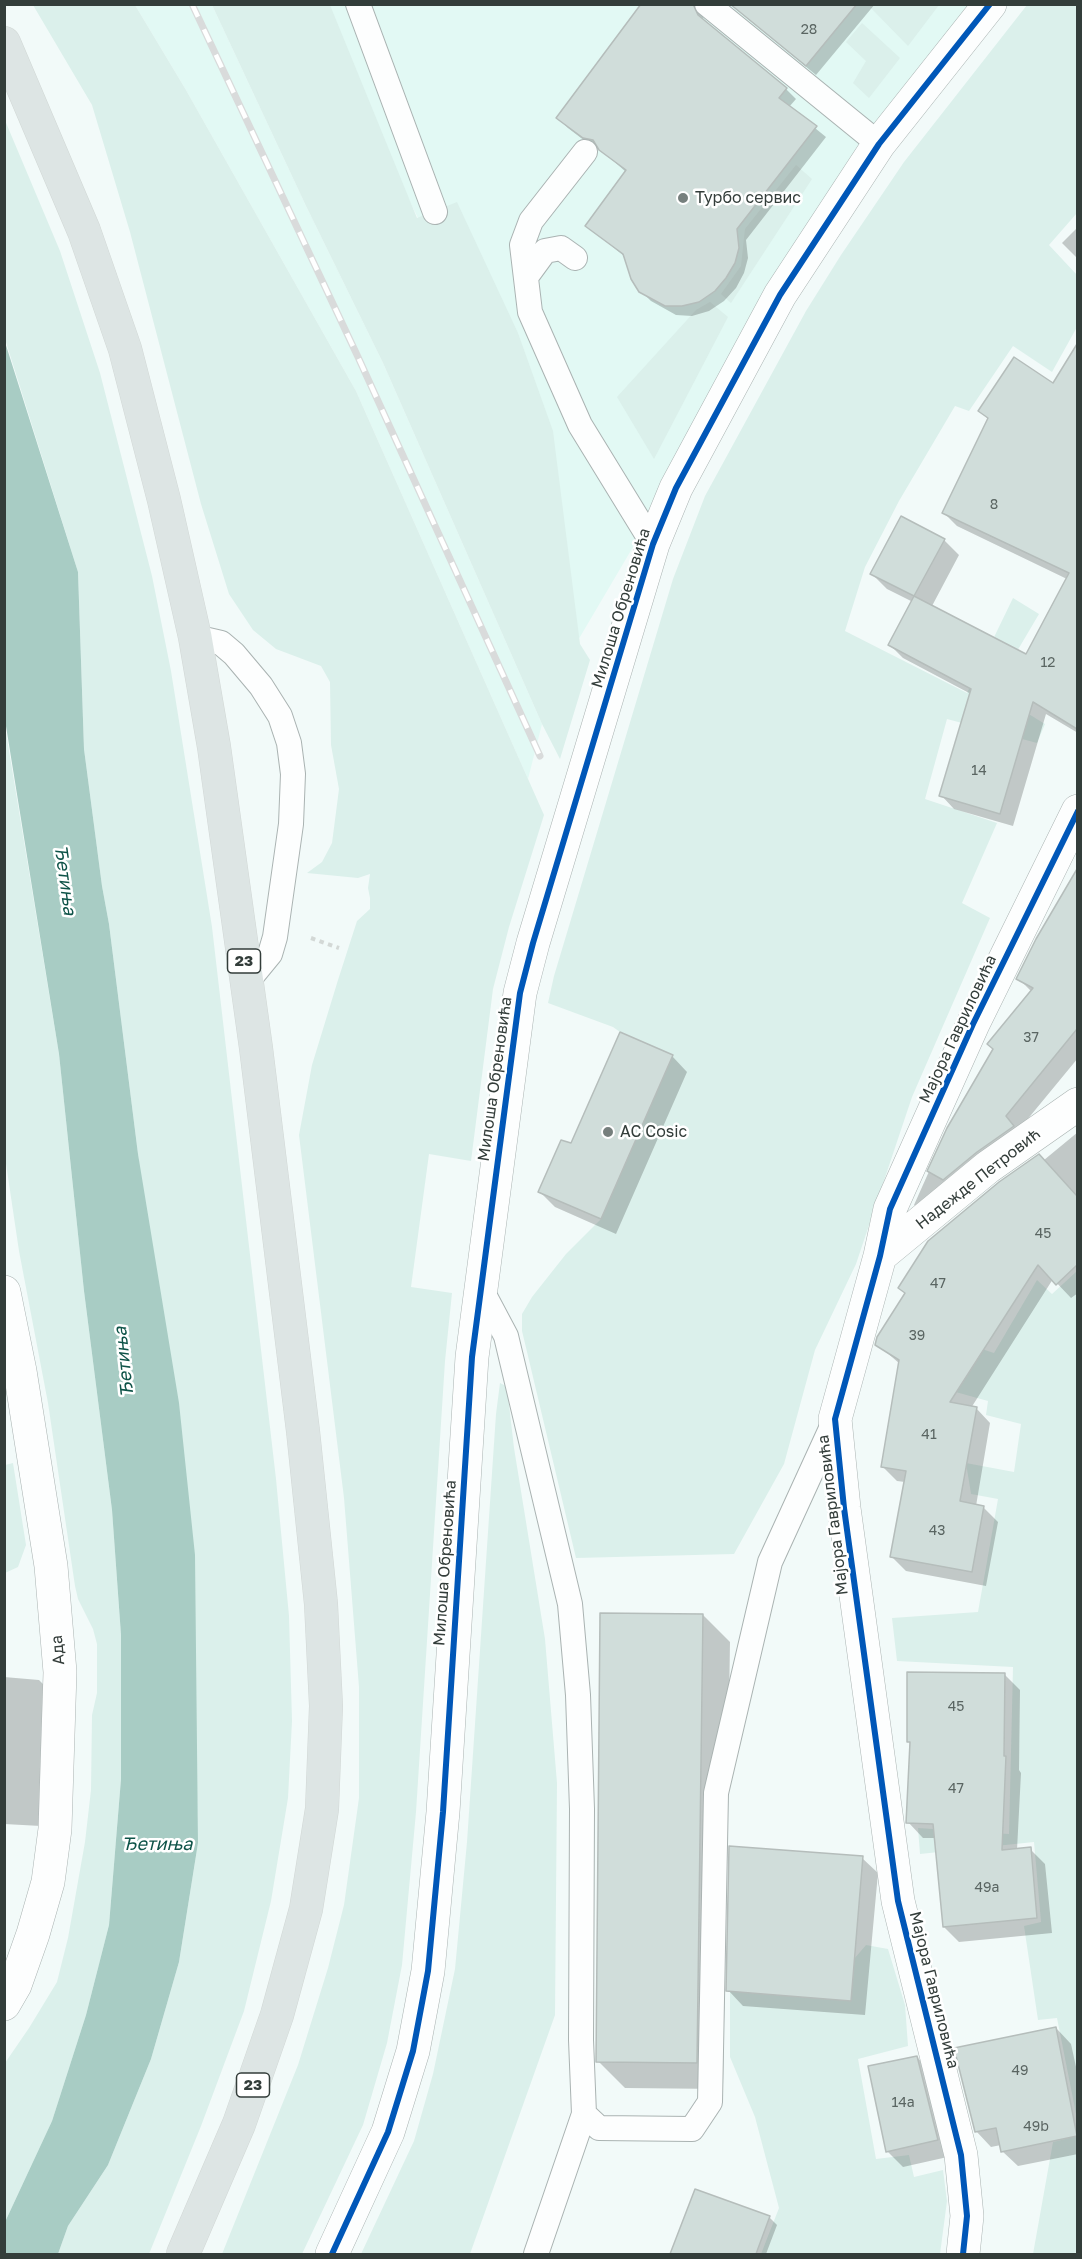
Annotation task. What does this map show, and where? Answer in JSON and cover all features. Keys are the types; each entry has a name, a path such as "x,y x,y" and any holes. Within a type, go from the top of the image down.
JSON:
{"main road":[{"name":"23","path":"4,43 84,231 124,349 164,500 195,637 214,747 247,982 300,1408 321,1604 326,1706 322,1809 306,1909 277,2015 239,2124 183,2254"}],"street":[{"name":"Милоша Обреновића","path":"332,2254 388,2132 413,2051 428,1971 443,1812 470,1381 480,1287 520,993 653,544 676,488 780,295 879,144 990,4"},
{"name":"Мајора Гавриловића","path":"963,2254 967,2216 961,2156 898,1901 844,1508 835,1419 880,1256 890,1209 974,1024 1077,812"},
{"name":"Надежде Петровић","path":"880,1256 988,1167 1077,1104"},
{"name":"Ада","path":"4,1292 20,1371 51,1566 60,1672 55,1829 48,1882 15,1985 4,2004"}],"lane":[{"path":"358,4 435,212"},
{"path":"707,4 879,144"},
{"path":"585,152 531,221 522,245 530,312 580,425 653,544"},
{"path":"526,277 545,251 561,248 575,258"},
{"path":"195,637 221,643 234,654 261,686 279,716 289,743 293,774 291,824 275,937 270,954 247,982"},
{"path":"480,1287 506,1336 570,1604 578,1695 582,1809 580,2040 584,2114 536,2254"},
{"path":"584,2114 599,2128 692,2128 710,2102 716,1793 770,1562 835,1419"}],"path":[{"path":"312,939 339,948"}],"shaded area":[{"path":"873,4 939,5 908,46 870,7"},
{"path":"33,5 135,5 186,90 356,391 544,815 509,927 493,989 471,1161 429,1154 411,1287 452,1293 445,1361 416,1812 402,1965 387,2043 363,2125 302,2254 222,2254 298,2065 328,1968 344,1905 359,1798 359,1687 344,1498 299,1135 312,1065 338,980 357,921 370,909 368,888 370,874 358,878 307,873 322,862 332,843 339,789 331,745 330,682 321,666 276,649 253,630 229,594 201,504 130,232 92,105"},
{"path":"135,5 212,5 306,206 383,363 542,724 528,779 356,391 186,90"},
{"path":"212,5 330,5 417,218 457,202 518,333 553,431 580,644 590,660 560,759 542,724 383,363 306,206"},
{"path":"312,5 989,5 788,284 577,642 418,218"},
{"path":"1027,5 1077,5 1077,213 1049,245 1077,275 1077,327 1052,372 1013,346 969,411 955,406 899,501 865,567 845,631 967,693 1013,598 1039,614 993,692 1045,724 1037,743 947,719 925,799 997,823 962,903 990,918 912,1097 856,1264 815,1350 784,1464 734,1554 576,1558 522,1331 522,1314 532,1297 566,1254 601,1219 672,1055 613,1027 548,1003 554,976 673,579 705,496 806,311 841,255 904,162"},
{"path":"862,23 900,58 869,98 853,83 866,61 846,42"},
{"path":"4,118 60,251 100,373 152,576 171,671 212,927 276,1479 289,1616 292,1721 288,1798 271,1901 244,2011 201,2126 149,2254 58,2254 68,2226 108,2165 151,2059 179,1962 198,1843 196,1747 138,1154 84,749 78,572 5,339"},
{"path":"796,165 812,179 731,303 721,294 741,266 745,229"},
{"path":"710,302 728,317 654,459 617,397 696,310"},
{"path":"4,720 59,1054 84,1291 112,1510 121,1635 121,1779 109,1925 86,2015 52,2121 5,2222 5,2063 57,1982 68,1938 85,1842 91,1790 92,1715 97,1693 97,1644 93,1629 78,1599 75,1586 48,1403 19,1251 5,1157"},
{"path":"1077,1271 1077,2119 1057,2018 1038,2020 1024,1926 1041,1922 1034,1842 920,1854 918,1828 1009,1834 1013,1667 897,1661 892,1618 978,1612 998,1499 971,1494 966,1463 1014,1472 1021,1424 986,1415 988,1401 941,1388 970,1345 994,1353 1037,1280 1052,1294"},
{"path":"500,1383 506,1386 508,1396 514,1448 545,1639 557,1783 555,2015 470,2254 361,2254 414,2141 433,2074 455,1969 467,1842"},
{"path":"13,1463 26,1545 18,1567 5,1573 5,1465"},
{"path":"866,1945 888,1949 905,2005 908,2046 858,2059 876,2159 909,2155 914,2177 943,2170 947,2201 940,2254 761,2254 779,2208 755,2117 730,2057 730,1991 854,1959"},
{"path":"1077,2136 1077,2254 1033,2254 1053,2142"}],"water":[{"name":"Ђетиња","path":"4,339 78,572 84,749 138,1154 179,1403 195,1555 198,1843 179,1962 151,2059 108,2165 68,2226 58,2254 5,2254 5,2222 52,2121 86,2015 109,1925 121,1779 121,1635 112,1510 84,1291 59,1054 5,720"}],"building":[{"name":"Турбо сервис","path":"641,4 693,4 698,15 787,88 779,98 817,126 737,229 739,248 735,263 726,278 715,291 699,302 682,306 665,306 639,292 631,279 623,254 585,226 626,170 599,150 593,140 583,138 556,118"},
{"path":"730,4 857,4 806,66"},
{"path":"1077,344 1077,729 1033,702 1000,814 939,796 971,689 888,645 914,596 1026,654 1069,573 942,513 988,418 978,411 1014,357 1053,383"},
{"path":"901,516 945,539 914,596 870,574"},
{"path":"1077,869 1077,1029 1006,1116 1014,1126 943,1180 927,1171 947,1128 993,1049 987,1044 1033,988 1016,979 1036,939"},
{"path":"620,1032 673,1055 601,1219 538,1192 561,1140 571,1143"},
{"path":"1039,1154 1077,1196 1077,1265 1056,1285 1038,1265 950,1402 977,1407 960,1501 984,1506 972,1572 890,1557 906,1471 881,1467 899,1360 875,1345 877,1337 905,1293 898,1288 928,1241 999,1182"},
{"path":"600,1613 703,1614 697,2063 596,2062"},
{"path":"907,1672 1005,1673 1004,1756 1006,1756 1002,1850 1031,1847 1037,1918 943,1927 933,1824 906,1823 910,1742 907,1742"},
{"path":"729,1846 863,1856 851,2001 726,1991"},
{"path":"1056,2027 1077,2136 1001,2152 996,2128 975,2132 954,2048"},
{"path":"917,2056 938,2140 886,2152 868,2066"},
{"path":"695,2189 770,2216 756,2254 670,2254"}],"railway":[{"path":"192,4 358,357 540,756"}],"cycle path":[{"path":"332,2254 388,2132 413,2051 428,1971 443,1812 472,1357 520,993 533,943 653,544 676,488 780,295 879,144 990,4"},
{"path":"963,2254 967,2216 961,2155 898,1901 844,1508 835,1419 880,1256 890,1209 973,1024 1078,811"}],"place":[{"name":"Турбо сервис","path":"683,198"},
{"name":"AC Cosic","path":"608,1132"}]}
